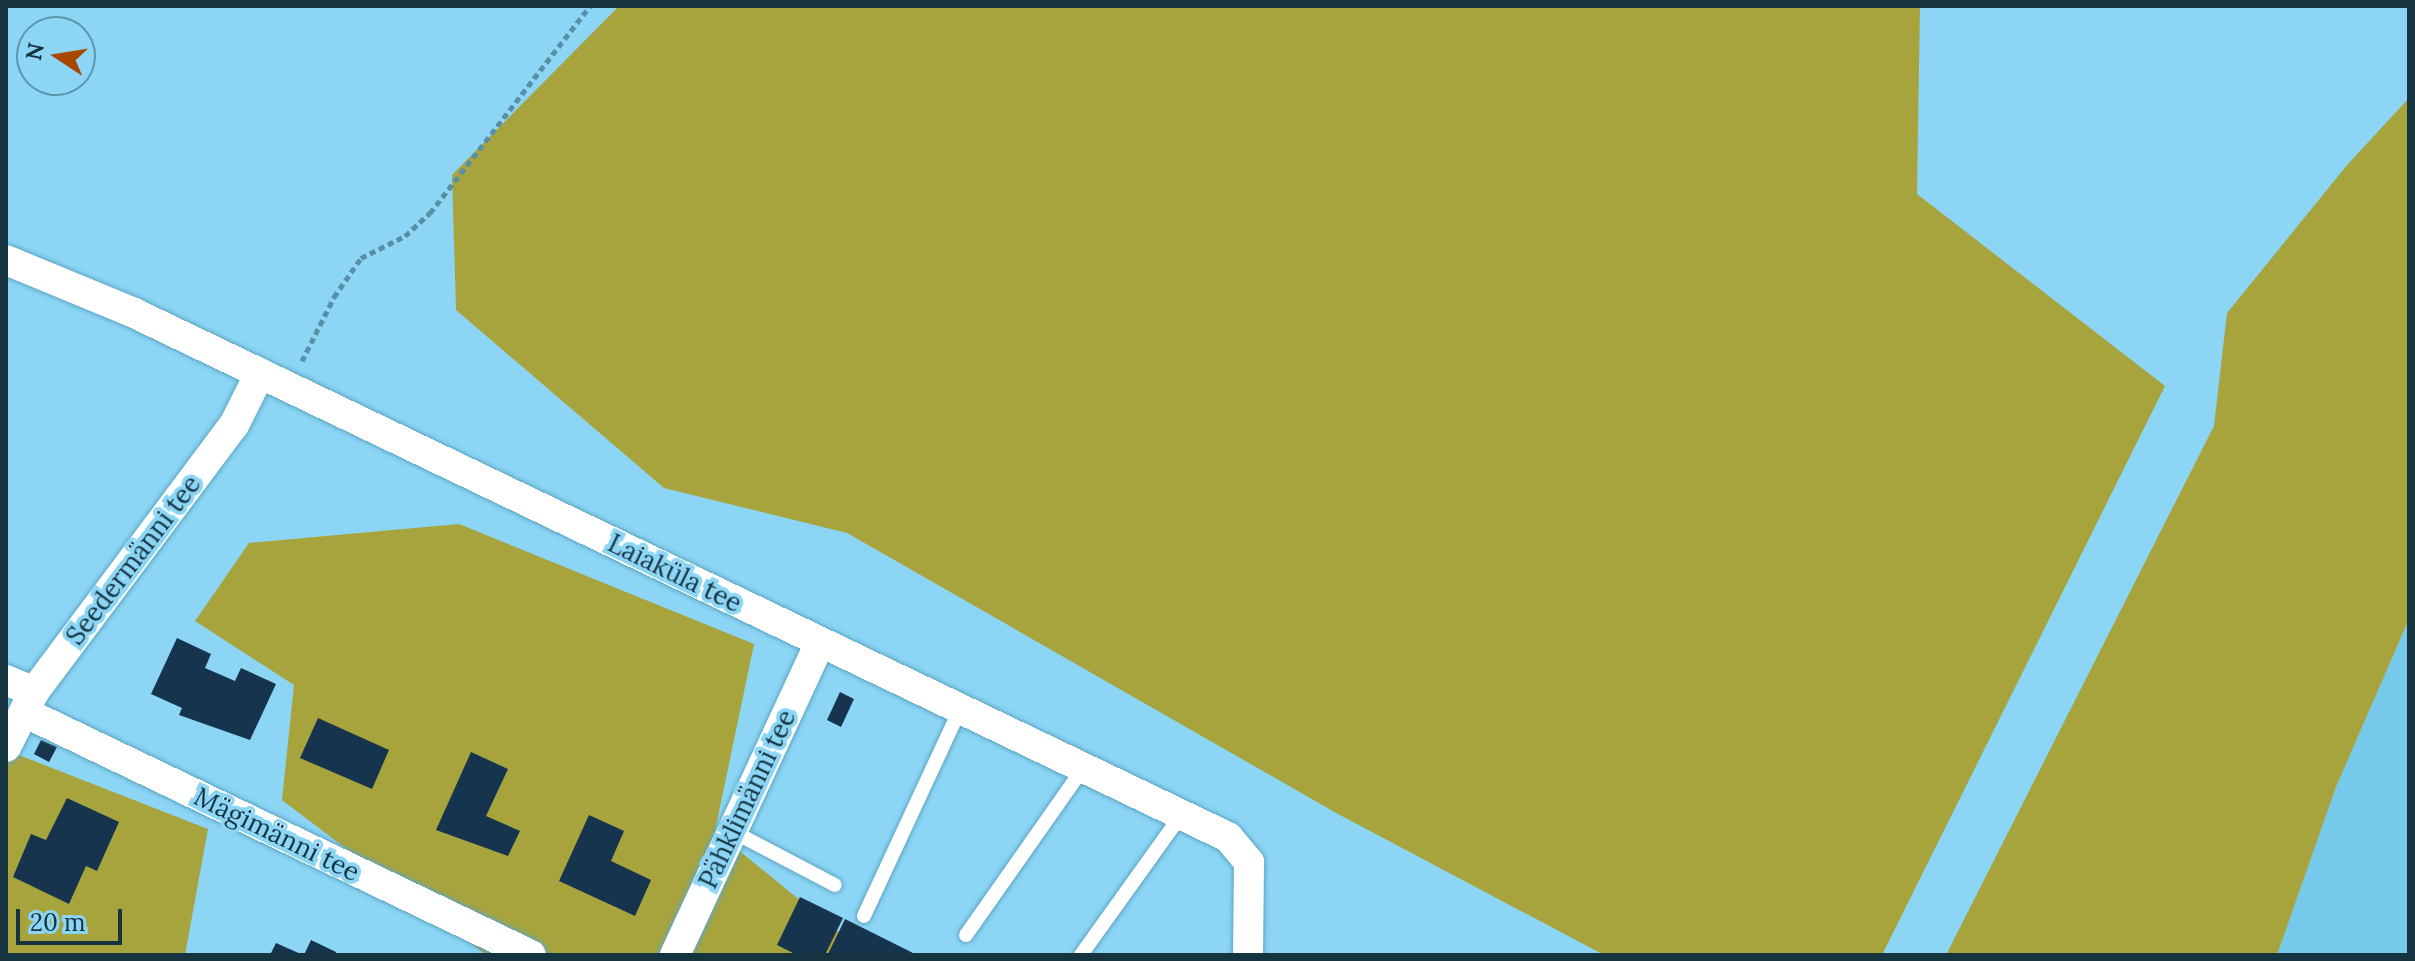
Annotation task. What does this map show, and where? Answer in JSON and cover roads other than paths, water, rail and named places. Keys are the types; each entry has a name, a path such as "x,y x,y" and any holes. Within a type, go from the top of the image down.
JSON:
{"street":[{"name":"Laiaküla tee","path":"6,260 260,373 1228,837 1249,862 1248,955"},
{"name":"Seedermänni tee","path":"6,747 29,702 234,425 260,373"},
{"name":"Pähklimänni tee","path":"675,955 820,643"},
{"name":"Mägimänni tee","path":"6,680 29,702 531,955"}],"lane":[{"path":"864,916 960,709"},
{"path":"966,935 1084,767"},
{"path":"1081,955 1183,814"},
{"path":"732,831 835,885"}]}
